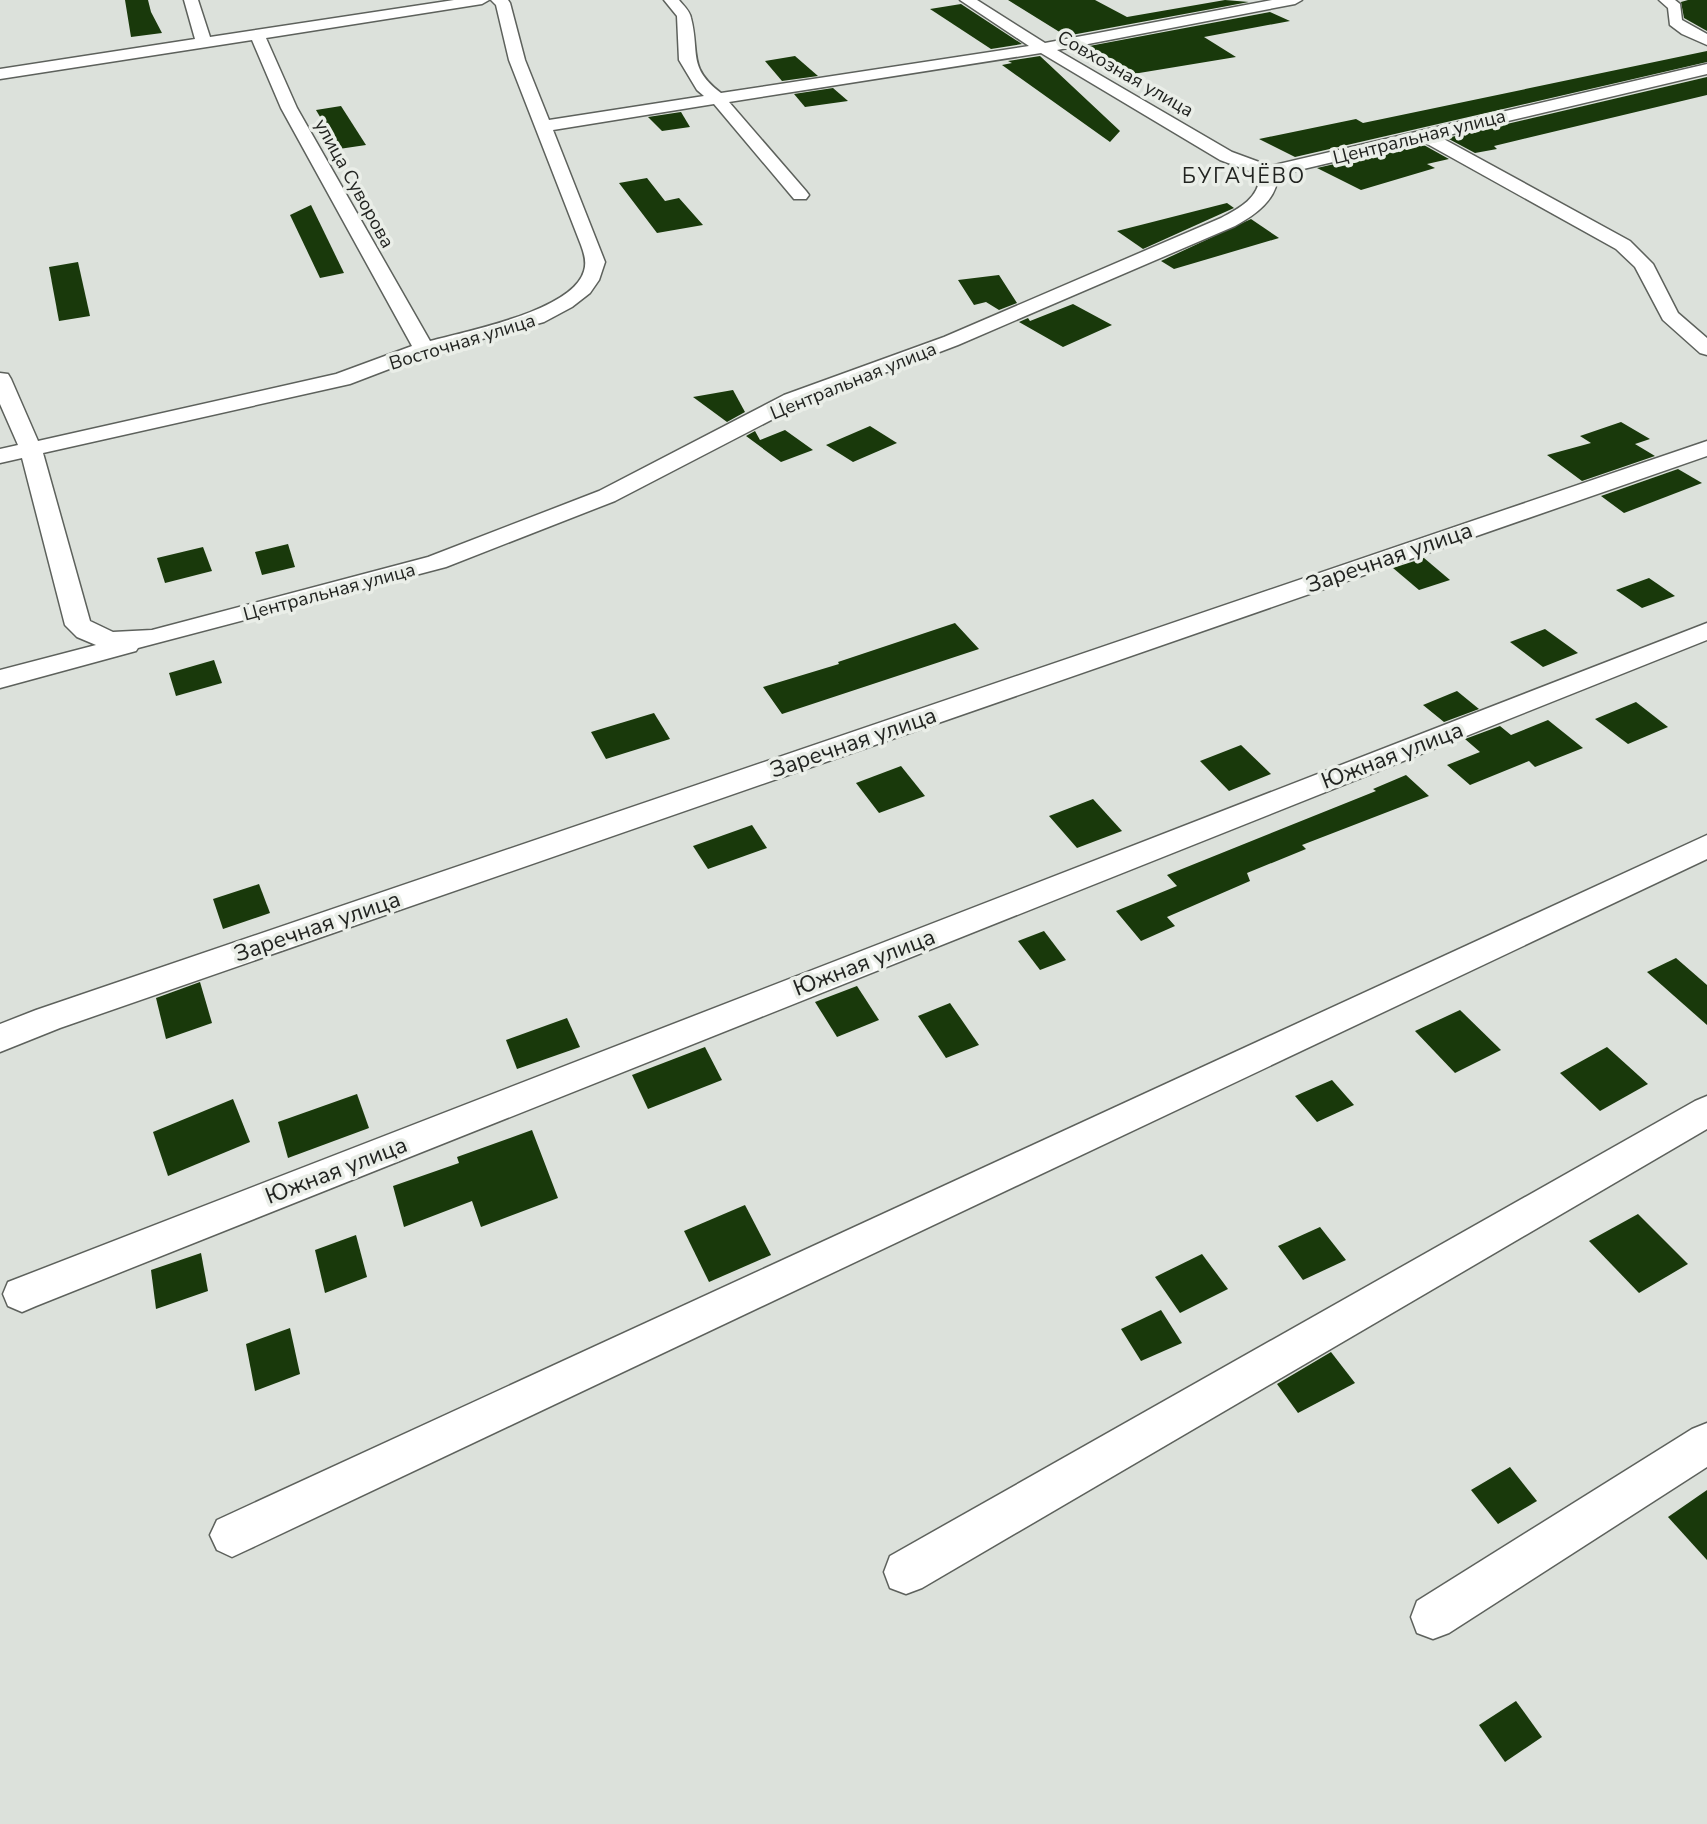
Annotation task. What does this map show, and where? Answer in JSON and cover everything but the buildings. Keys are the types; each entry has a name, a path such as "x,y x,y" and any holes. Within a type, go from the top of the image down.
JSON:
{"street":[{"path":"191,0 204,43"},
{"path":"0,74 482,0"},
{"name":"Восточная улица","path":"0,456 342,379 424,349 537,318 554,311 591,279 595,262 587,235 517,60 503,4 498,0"},
{"path":"671,0 684,16 687,60 703,87 717,98 800,195"},
{"name":"Совхозная улица","path":"967,0 1226,156 1269,173"},
{"path":"544,126 1043,48 1295,0"},
{"path":"1666,0 1675,7 1675,22 1707,40"},
{"name":"улица Суворова","path":"257,34 289,108 424,349"},
{"name":"Центральная улица","path":"31,450 78,625 98,638 119,642 152,638 437,562 607,496 792,400 951,341 1228,222 1252,209 1270,183 1269,173 1422,134 1707,69"},
{"path":"1422,134 1623,245 1643,264 1670,316 1707,349"},
{"path":"0,379 31,450"},
{"name":"Заречная улица","path":"0,1038 88,1005 1707,448"},
{"name":"Южная улица","path":"22,1294 1707,631"},
{"path":"0,679 152,638"},
{"path":"232,1535 1707,846"},
{"path":"906,1573 1707,1111"},
{"path":"1433,1617 1707,1443"}],"district":[{"name":"БУГАЧЁВО","path":"1244,176"}]}
